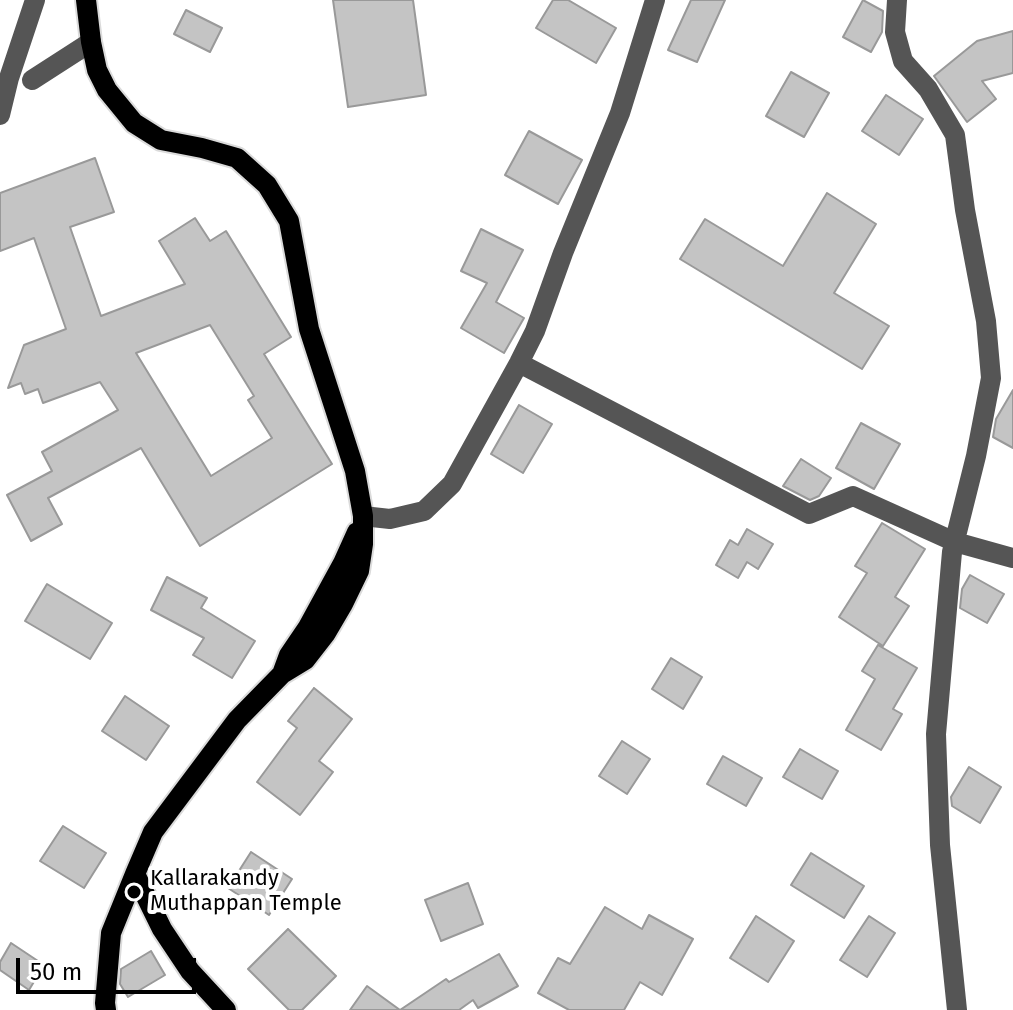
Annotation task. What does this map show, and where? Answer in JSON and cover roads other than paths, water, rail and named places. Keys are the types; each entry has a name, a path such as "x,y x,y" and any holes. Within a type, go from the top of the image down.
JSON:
{"main road":[{"path":"86,0 97,70 107,90 134,123 161,140 237,158 267,185 289,221 309,329 355,471 363,516 343,563 289,655 282,674 237,720 153,832 111,933 106,1010"},
{"path":"135,874 162,929 190,971 226,1010"}],"street":[{"path":"0,115 35,0"},
{"path":"363,516 390,519 424,511 452,484 535,331 620,113 655,0"},
{"path":"897,0 895,32 903,61 928,89 955,135 965,210 986,321 991,378 976,456 952,552 936,734 940,845 957,1010"},
{"path":"32,80 91,42"},
{"path":"519,363 809,514 853,496 955,542 1013,558"}],"place":[{"name":"Kallarakandy Muthappan Temple","path":"134,892"}]}
